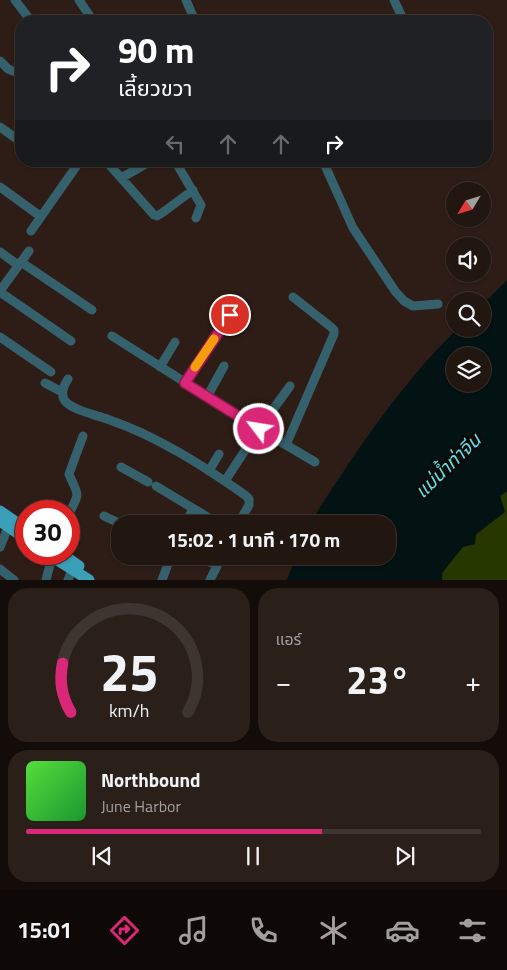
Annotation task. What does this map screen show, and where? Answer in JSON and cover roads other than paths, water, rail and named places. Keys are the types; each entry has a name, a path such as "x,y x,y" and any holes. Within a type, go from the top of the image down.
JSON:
{"main road":[{"path":"0,511 15,521"},
{"path":"4,524 15,532"},
{"path":"72,571 89,580"},
{"path":"72,571 97,580"}],"street":[{"path":"15,0 26,15"},
{"path":"186,0 192,15"},
{"path":"394,0 401,15"},
{"path":"82,1 90,15"},
{"path":"0,61 15,71"},
{"path":"0,126 15,137"},
{"path":"31,231 76,167"},
{"path":"111,167 154,215 157,216 193,190"},
{"path":"121,178 140,167"},
{"path":"179,167 201,205 196,218"},
{"path":"326,167 353,228 394,291 404,301 413,306 438,304"},
{"path":"0,187 40,216"},
{"path":"29,251 0,291 71,341"},
{"path":"0,252 92,310"},
{"path":"286,445 334,334 334,330 331,327 293,297"},
{"path":"185,383 230,315"},
{"path":"112,336 207,397 315,462"},
{"path":"0,337 51,372"},
{"path":"160,367 176,342"},
{"path":"207,397 224,366"},
{"path":"68,379 62,392 64,399 78,409 137,430 225,481 249,499 249,505 243,515"},
{"path":"45,383 62,392"},
{"path":"225,481 290,386"},
{"path":"76,500 78,496 77,490 69,474 83,436"},
{"path":"209,471 219,454"},
{"path":"121,467 203,515"},
{"path":"190,515 193,509"},
{"path":"104,516 111,519"},
{"path":"0,547 4,524"},
{"path":"46,580 51,565"},
{"path":"162,580 168,565"},
{"path":"210,580 217,565"},
{"path":"0,569 14,580"}],"water":[{"name":"แม่น้ำท่าจีน","path":"507,280 507,491 500,496 505,512 476,534 475,544 463,547 442,573 442,580 287,580 293,565 396,565 396,515 315,515 372,430 399,394 450,337 491,337 491,296"}]}
